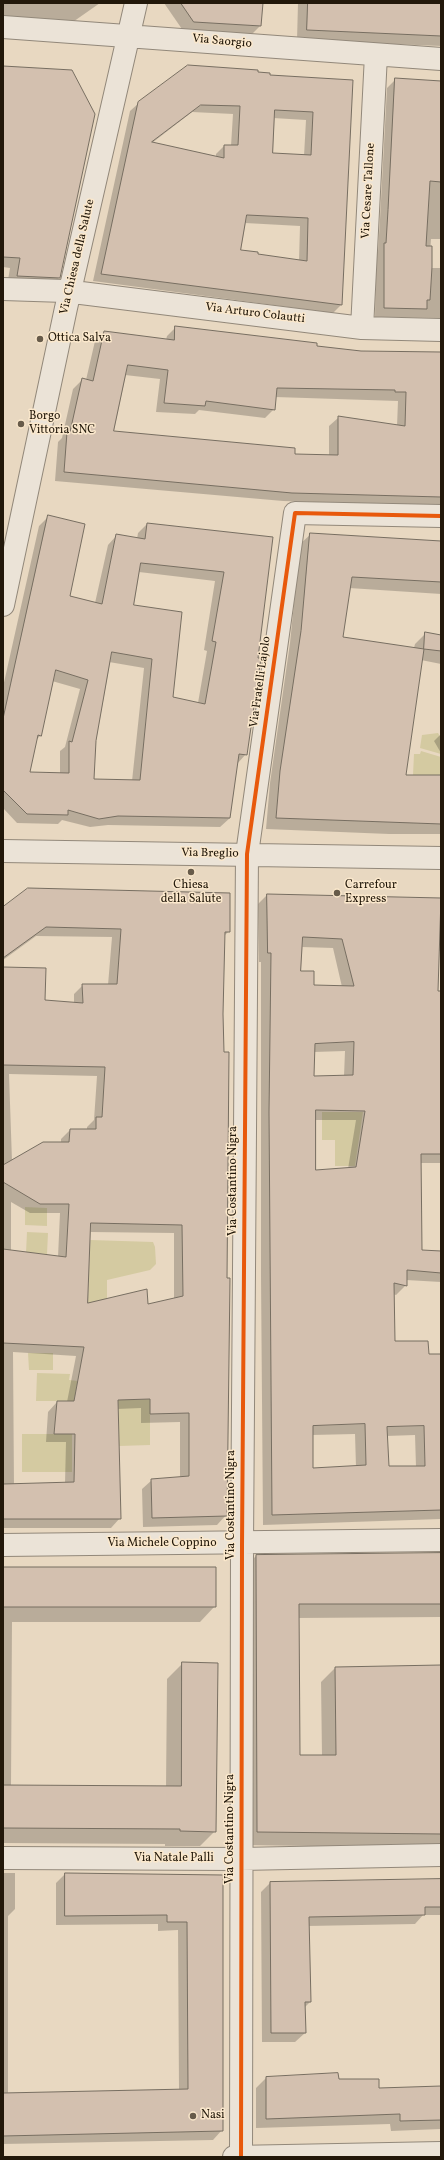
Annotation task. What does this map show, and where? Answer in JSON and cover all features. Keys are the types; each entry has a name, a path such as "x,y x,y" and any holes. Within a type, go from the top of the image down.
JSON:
{"street":[{"name":"Via Chiesa della Salute","path":"3,605 8,561 136,3"},
{"name":"Via Saorgio","path":"3,27 129,35 441,59"},
{"name":"Via Cesare Tallone","path":"362,328 376,55"},
{"name":"Via Arturo Colautti","path":"3,289 70,292 362,328 441,330"},
{"name":"Via Fratelli Lajolo","path":"247,854 295,513 441,516"},
{"name":"Via Breglio","path":"3,851 441,858"},
{"name":"Via Costantino Nigra","path":"241,2157 240,1859 247,854"},
{"name":"Via Michele Coppino","path":"3,1545 242,1544 441,1540"},
{"name":"Via Natale Palli","path":"3,1858 240,1859 441,1855"},
{"path":"234,2157 441,2154"}],"shaded area":[{"path":"438,733 441,738 441,754 420,748 422,735"},
{"path":"421,751 441,757 441,775 413,775 414,754 420,754"},
{"path":"322,1112 363,1112 355,1166 335,1166 335,1140 322,1140"},
{"path":"25,1207 47,1208 47,1226 25,1225"},
{"path":"27,1232 48,1233 47,1254 26,1253"},
{"path":"90,1240 153,1242 155,1247 156,1264 150,1270 107,1280 107,1315 87,1321"},
{"path":"28,1353 53,1353 53,1370 29,1370"},
{"path":"37,1373 70,1374 69,1380 78,1381 74,1401 36,1401"},
{"path":"150,1399 150,1445 119,1446 118,1400"},
{"path":"22,1434 72,1434 72,1472 22,1472"}],"building":[{"path":"181,3 263,3 261,26 194,22"},
{"path":"308,3 441,3 441,36 307,30"},
{"path":"188,65 258,70 258,72 270,73 270,75 353,80 342,305 101,274 138,102","holes":["201,105 240,106 238,145 224,145 224,158 152,142","275,110 313,112 311,155 273,153","247,215 308,218 307,261 241,250"]},
{"path":"3,66 72,70 95,114 60,278 17,276 20,258 3,257"},
{"path":"395,78 441,81 441,182 430,181 426,246 432,246 432,267 430,300 427,300 427,309 384,308 384,243 386,243"},
{"path":"175,326 317,343 317,346 361,351 441,352 441,497 292,493 64,472 67,432 70,432 82,378 93,381 104,331 174,340","holes":["128,365 168,370 164,403 205,406 206,401 275,410 277,388 395,390 395,392 406,392 405,426 338,416 338,455 295,454 295,448 114,431"]},
{"path":"48,515 85,524 70,596 102,604 116,534 145,539 147,523 273,537 258,658 261,658 247,755 239,754 230,818 118,816 99,819 68,810 68,815 27,814 3,790 3,719","holes":["141,563 224,572 212,641 216,642 205,704 173,697 182,612 134,605","112,652 152,659 140,780 94,779 96,741","56,670 88,680 72,742 69,741 69,773 30,772 38,735 41,736"]},
{"path":"310,533 441,541 441,582 352,577 343,637 424,649 406,775 441,775 441,824 276,818 280,771 301,631"},
{"path":"425,632 441,635 441,651 424,649"},
{"path":"28,888 230,893 230,932 225,932 223,1014 224,1052 229,1052 227,1278 230,1278 227,1516 152,1518 151,1479 189,1476 189,1413 150,1414 150,1399 118,1400 121,1519 3,1519 3,1484 74,1482 75,1434 54,1434 57,1401 74,1401 84,1347 3,1343 3,1249 66,1257 69,1204 40,1204 3,1182 3,1165 43,1142 69,1142 70,1129 96,1129 96,1117 102,1117 105,1067 3,1065 3,967 46,968 45,1000 83,1003 82,984 117,984 121,929 46,927 3,958 3,907","holes":["91,1223 182,1225 183,1296 148,1304 147,1289 88,1303"]},
{"path":"267,894 441,898 438,991 441,991 441,1154 421,1154 422,1250 441,1251 441,1273 407,1270 407,1286 394,1283 395,1341 428,1341 429,1354 441,1354 441,1510 272,1515 269,1112 271,953 268,953","holes":["303,937 342,939 354,986 314,985 314,971 301,971","354,1042 353,1075 314,1076 315,1044","316,1110 365,1111 356,1167 316,1170","365,1424 366,1465 313,1468 313,1426","424,1426 425,1466 389,1466 387,1427"]},
{"path":"441,1553 441,1604 299,1604 300,1755 336,1755 335,1667 441,1665 441,1834 257,1832 256,1555"},
{"path":"3,1567 216,1567 216,1607 3,1607"},
{"path":"182,1662 218,1663 216,1832 180,1831 180,1829 3,1828 3,1785 181,1786"},
{"path":"65,1873 223,1875 223,2131 3,2136 3,2093 188,2089 187,1922 167,1922 167,1915 65,1916"},
{"path":"441,1879 441,1907 425,1907 425,1915 309,1917 311,2002 305,2002 306,2033 271,2033 270,1882"},
{"path":"338,2073 339,2079 379,2079 379,2088 441,2086 441,2120 400,2121 400,2114 266,2119 266,2077"}],"cycle path":[{"path":"241,2157 242,1544 247,854 295,513 441,516"}],"place":[{"name":"Ottica Salva","path":"40,339"},
{"name":"Borgo Vittoria SNC","path":"21,424"},
{"name":"Chiesa della Salute","path":"191,872"},
{"name":"Carrefour Express","path":"337,893"},
{"name":"Nasi","path":"193,2116"}]}
